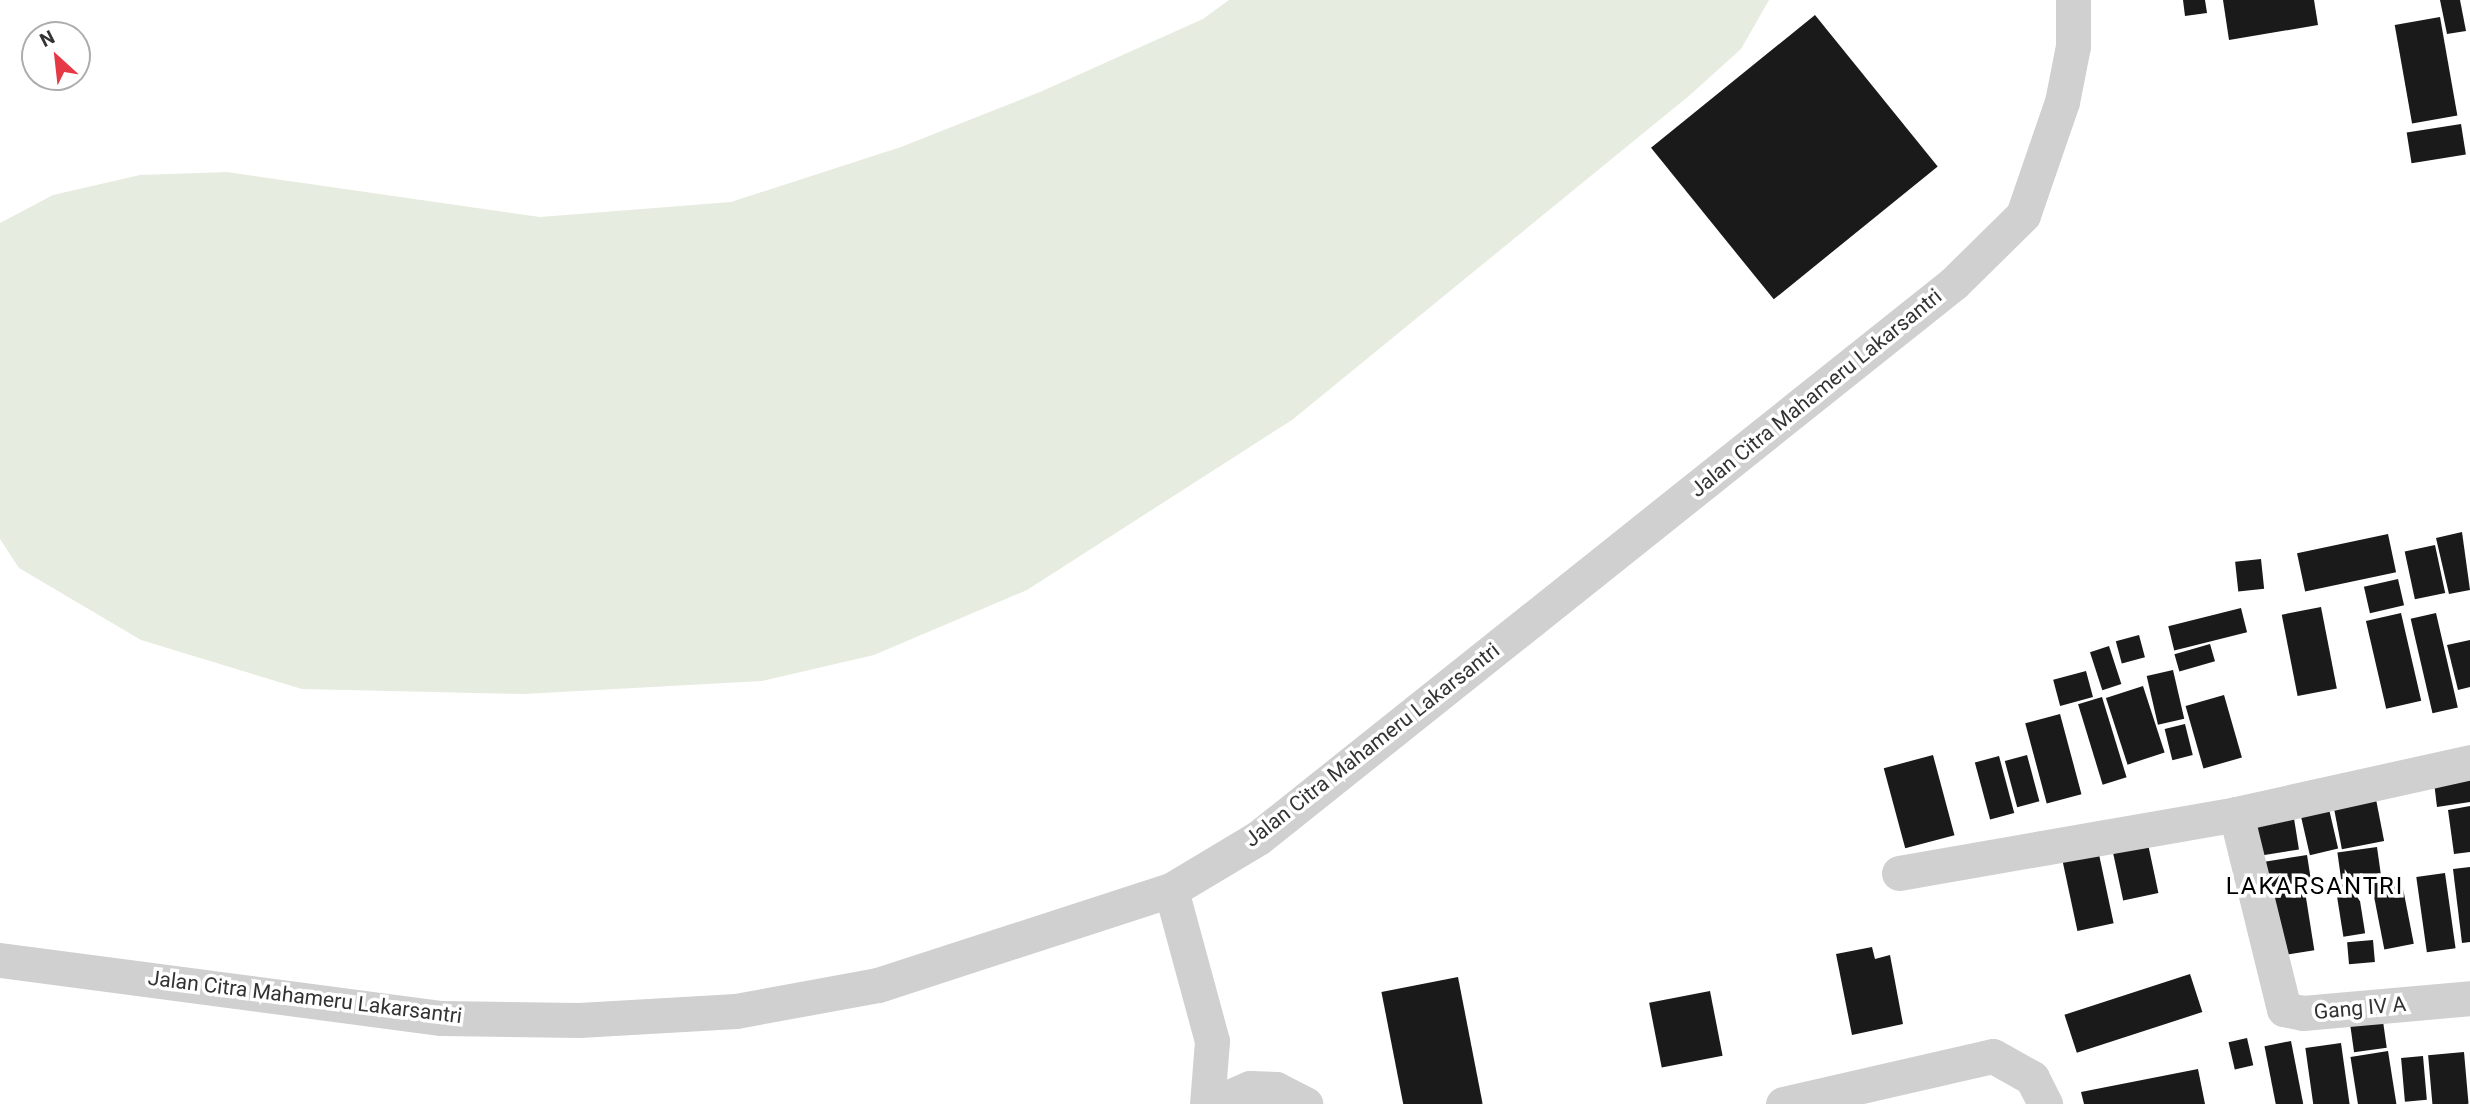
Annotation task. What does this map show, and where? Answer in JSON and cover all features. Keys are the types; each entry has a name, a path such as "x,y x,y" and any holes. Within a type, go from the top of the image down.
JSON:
{"street":[{"name":"Jalan Citra Mahameru Lakarsantri","path":"0,960 441,1018 579,1020 736,1011 878,985 1171,890 1258,838 1954,283 2022,215 2049,155 2073,46 2073,0"},
{"path":"1899,873 2235,814 2470,762"},
{"name":"Gang IV A","path":"2235,814 2284,1009 2303,1013 2470,998"},
{"path":"1171,890 1212,1041 1207,1104"},
{"path":"1212,1041 1250,1088"},
{"path":"1783,1104 1993,1056 2032,1078 2045,1104"},
{"path":"1213,1104 1250,1088 1276,1089 1305,1104"}],"shaded area":[{"path":"1229,0 1769,0 1741,49 1690,95 1292,420 1027,590 874,655 762,681 524,694 302,689 141,640 19,568 0,539 0,223 53,195 140,175 227,172 540,217 731,202 901,147 1040,92 1203,19"}],"building":[{"path":"2183,0 2205,0 2207,13 2185,16"},
{"path":"2223,0 2314,0 2318,25 2229,40"},
{"path":"2440,0 2460,0 2466,31 2447,34"},
{"path":"1815,15 1938,167 1774,299 1651,148"},
{"path":"2440,17 2457,115 2412,123 2395,25"},
{"path":"2461,124 2466,155 2412,163 2407,133"},
{"path":"2462,532 2470,590 2449,594 2436,538"},
{"path":"2388,534 2396,572 2305,591 2297,553"},
{"path":"2435,545 2445,593 2415,599 2405,551"},
{"path":"2261,559 2264,589 2238,592 2235,562"},
{"path":"2398,579 2404,605 2370,613 2364,587"},
{"path":"2321,607 2337,688 2298,696 2282,615"},
{"path":"2241,608 2247,632 2174,650 2168,626"},
{"path":"2401,613 2421,701 2386,709 2366,621"},
{"path":"2436,613 2458,708 2432,713 2411,619"},
{"path":"2139,635 2145,657 2122,663 2116,641"},
{"path":"2470,640 2470,687 2458,690 2447,645"},
{"path":"2210,644 2215,661 2179,672 2174,654"},
{"path":"2109,646 2121,684 2102,690 2090,652"},
{"path":"2173,670 2184,719 2158,725 2147,676"},
{"path":"2086,671 2093,697 2060,706 2053,680"},
{"path":"2143,686 2165,753 2128,765 2106,698"},
{"path":"2224,695 2242,757 2203,769 2186,706"},
{"path":"2102,697 2127,777 2103,785 2078,704"},
{"path":"2060,714 2081,794 2047,803 2025,723"},
{"path":"2185,724 2193,755 2172,760 2165,729"},
{"path":"1933,755 1954,835 1905,848 1884,768"},
{"path":"2027,755 2039,801 2017,807 2005,761"},
{"path":"1999,756 2014,813 1990,819 1975,762"},
{"path":"2470,769 2470,802 2437,807 2433,774"},
{"path":"2374,789 2384,841 2342,849 2332,797"},
{"path":"2326,796 2338,849 2310,855 2298,803"},
{"path":"2470,806 2470,852 2454,854 2448,810"},
{"path":"2293,812 2299,850 2254,857 2248,819"},
{"path":"2148,844 2158,893 2123,900 2113,851"},
{"path":"2097,845 2114,923 2077,931 2061,853"},
{"path":"2377,847 2381,874 2341,879 2337,853"},
{"path":"2307,855 2311,881 2258,889 2254,863"},
{"path":"2470,867 2470,942 2462,943 2453,869"},
{"path":"2445,873 2456,948 2427,952 2416,877"},
{"path":"2401,878 2414,944 2384,949 2372,884"},
{"path":"2357,882 2365,933 2343,937 2335,885"},
{"path":"2304,885 2314,950 2272,957 2262,892"},
{"path":"2373,940 2375,962 2349,964 2347,942"},
{"path":"1872,947 1875,959 1890,955 1903,1024 1852,1035 1836,954"},
{"path":"2190,974 2202,1012 2077,1053 2064,1015"},
{"path":"1458,977 1483,1104 1403,1104 1381,992"},
{"path":"1710,991 1723,1056 1662,1068 1649,1003"},
{"path":"2382,1014 2387,1048 2354,1052 2349,1019"},
{"path":"2247,1038 2253,1065 2235,1070 2228,1042"},
{"path":"2291,1041 2303,1104 2276,1104 2264,1046"},
{"path":"2341,1043 2350,1104 2313,1104 2305,1048"},
{"path":"2388,1051 2396,1104 2358,1104 2350,1057"},
{"path":"2464,1052 2469,1104 2432,1104 2428,1055"},
{"path":"2423,1056 2427,1100 2405,1102 2401,1058"},
{"path":"2198,1069 2205,1104 2084,1104 2081,1092"}],"district":[{"name":"LAKARSANTRI","path":"2315,887"}]}
